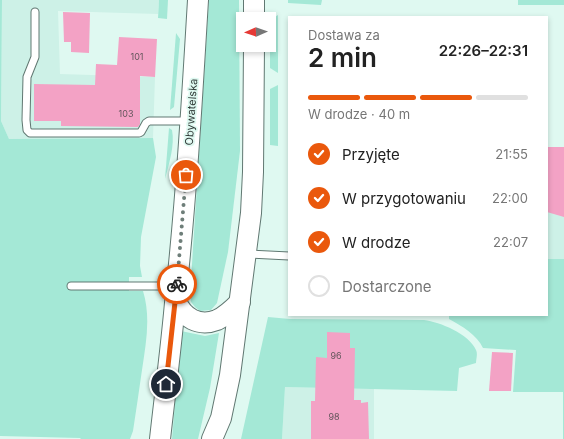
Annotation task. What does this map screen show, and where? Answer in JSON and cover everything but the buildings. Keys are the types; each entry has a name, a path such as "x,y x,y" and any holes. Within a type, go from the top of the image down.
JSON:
{"main road":[{"name":"Obywatelska","path":"160,439 176,294 198,0"},
{"path":"254,0 254,12"},
{"path":"212,439 221,418 230,375 251,213 253,172 254,52"},
{"path":"176,294 179,309 186,316 205,322 223,316 240,302"}],"lane":[{"path":"35,12 35,57 26,81 26,120 27,130 30,133 138,133 141,132 146,123 149,121 190,120"},
{"path":"246,254 288,256"},
{"path":"71,286 176,294"}],"shaded area":[{"path":"2,0 159,0 158,14 58,11 60,74 155,77 153,138 9,139 1,121"},
{"path":"548,147 564,147 564,272 548,272"},
{"path":"285,387 374,389 374,439 282,439"}],"green space":[{"path":"0,0 2,0 1,121 9,139 153,138 156,157 141,237 140,266 142,277 129,277 129,291 143,291 147,311 144,360 133,431 130,439 0,436"},
{"path":"159,0 168,0 167,19 158,18"},
{"path":"209,0 239,0 239,12 236,12 236,52 239,52 240,151 228,252 217,303 211,310 200,311 191,302 190,295"},
{"path":"288,0 322,0 321,5 288,3"},
{"path":"518,0 564,0 564,5 518,5"},
{"path":"278,15 278,73 270,68 270,52 276,52 276,16"},
{"path":"176,33 180,39 174,107 170,110"},
{"path":"278,85 278,146 270,145 270,89"},
{"path":"169,128 172,130 173,142 165,179"},
{"path":"548,259 564,259 564,439 563,392 513,392 516,350 483,348 473,335 449,319 449,316 548,316"},
{"path":"268,317 290,319 431,321 446,326 467,339 477,352 476,363 459,368 457,391 285,387 282,439 241,439"},
{"path":"181,331 205,336 219,333 210,388 198,439 172,439"}],"way so far":[{"path":"177,284 186,175"}],"route":[{"path":"166,384 177,284"}]}
